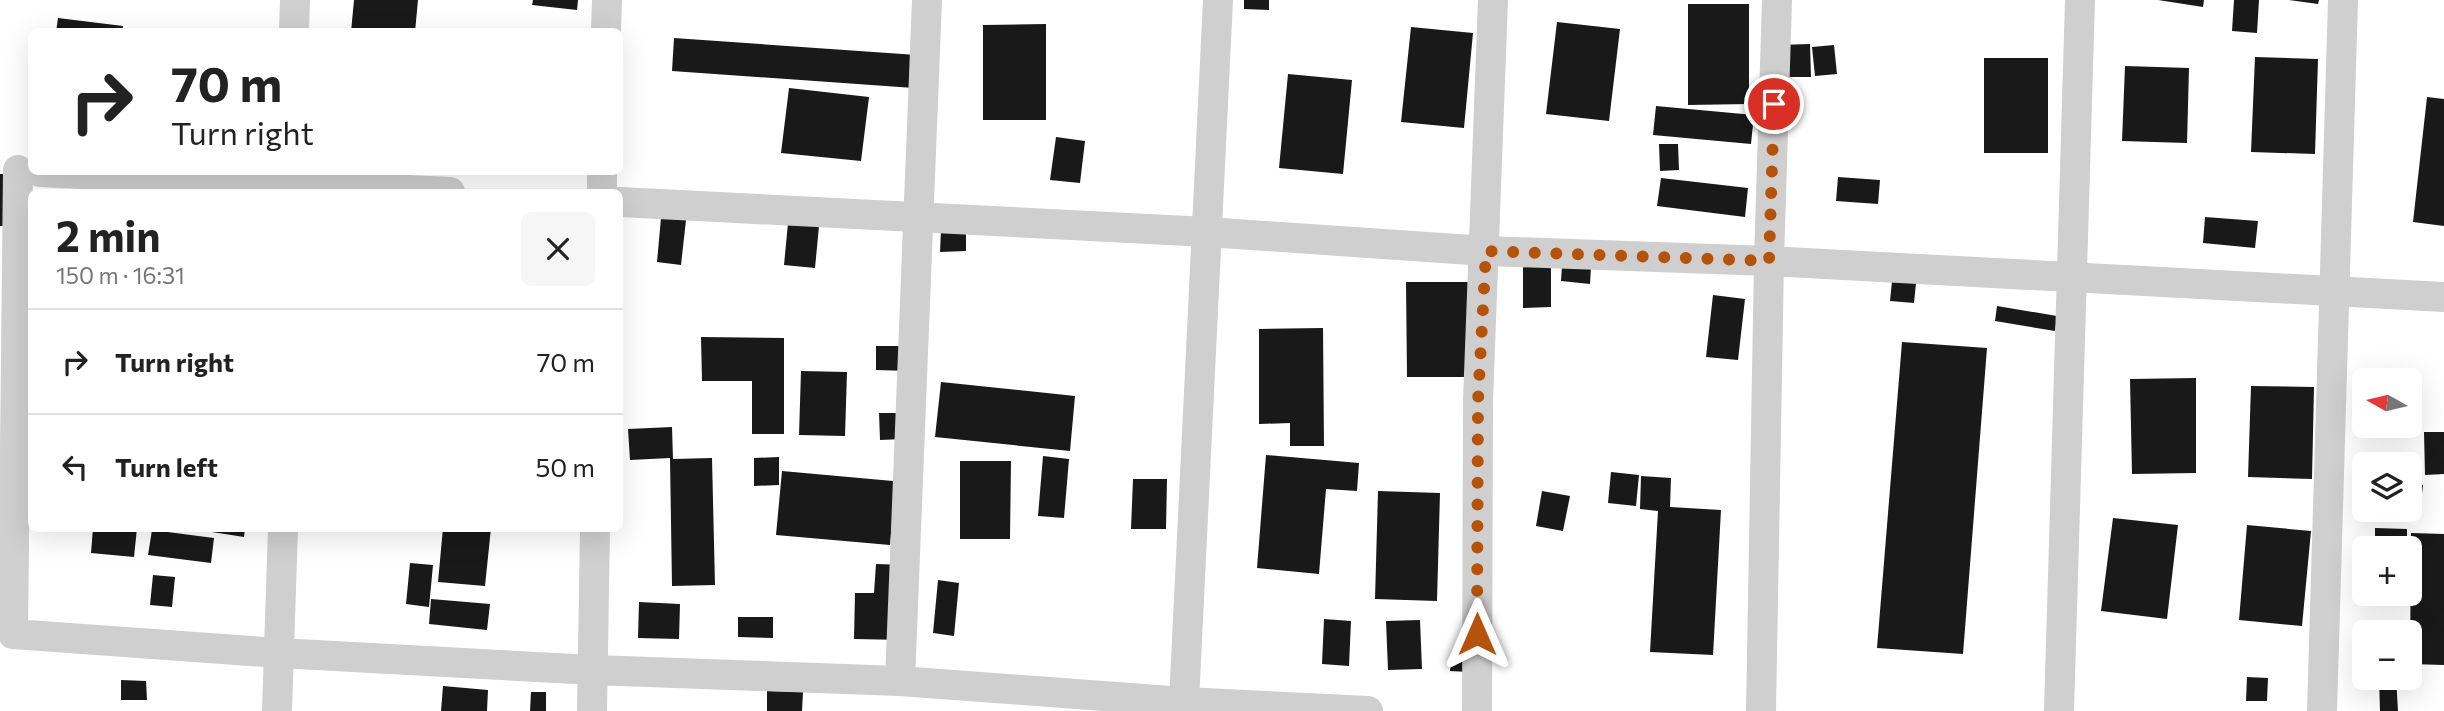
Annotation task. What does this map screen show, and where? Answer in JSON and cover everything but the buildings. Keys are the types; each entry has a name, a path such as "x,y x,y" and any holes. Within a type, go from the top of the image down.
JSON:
{"street":[{"path":"294,28 295,0"},
{"path":"606,28 607,0"},
{"path":"900,681 927,0"},
{"path":"1184,702 1218,0"},
{"path":"1476,711 1478,401 1486,251 1493,0"},
{"path":"1761,711 1769,261 1777,0"},
{"path":"2059,711 2080,0"},
{"path":"2322,711 2343,0"},
{"path":"23,171 13,634 279,653 593,670 900,681 1184,702 1368,711"},
{"path":"113,175 397,189"},
{"path":"623,202 1207,232 1486,251 1769,261 2444,297"},
{"path":"277,711 283,532"},
{"path":"592,711 595,532"}],"route":[{"path":"1477,634 1478,401 1486,251 1769,261 1774,104"}]}
